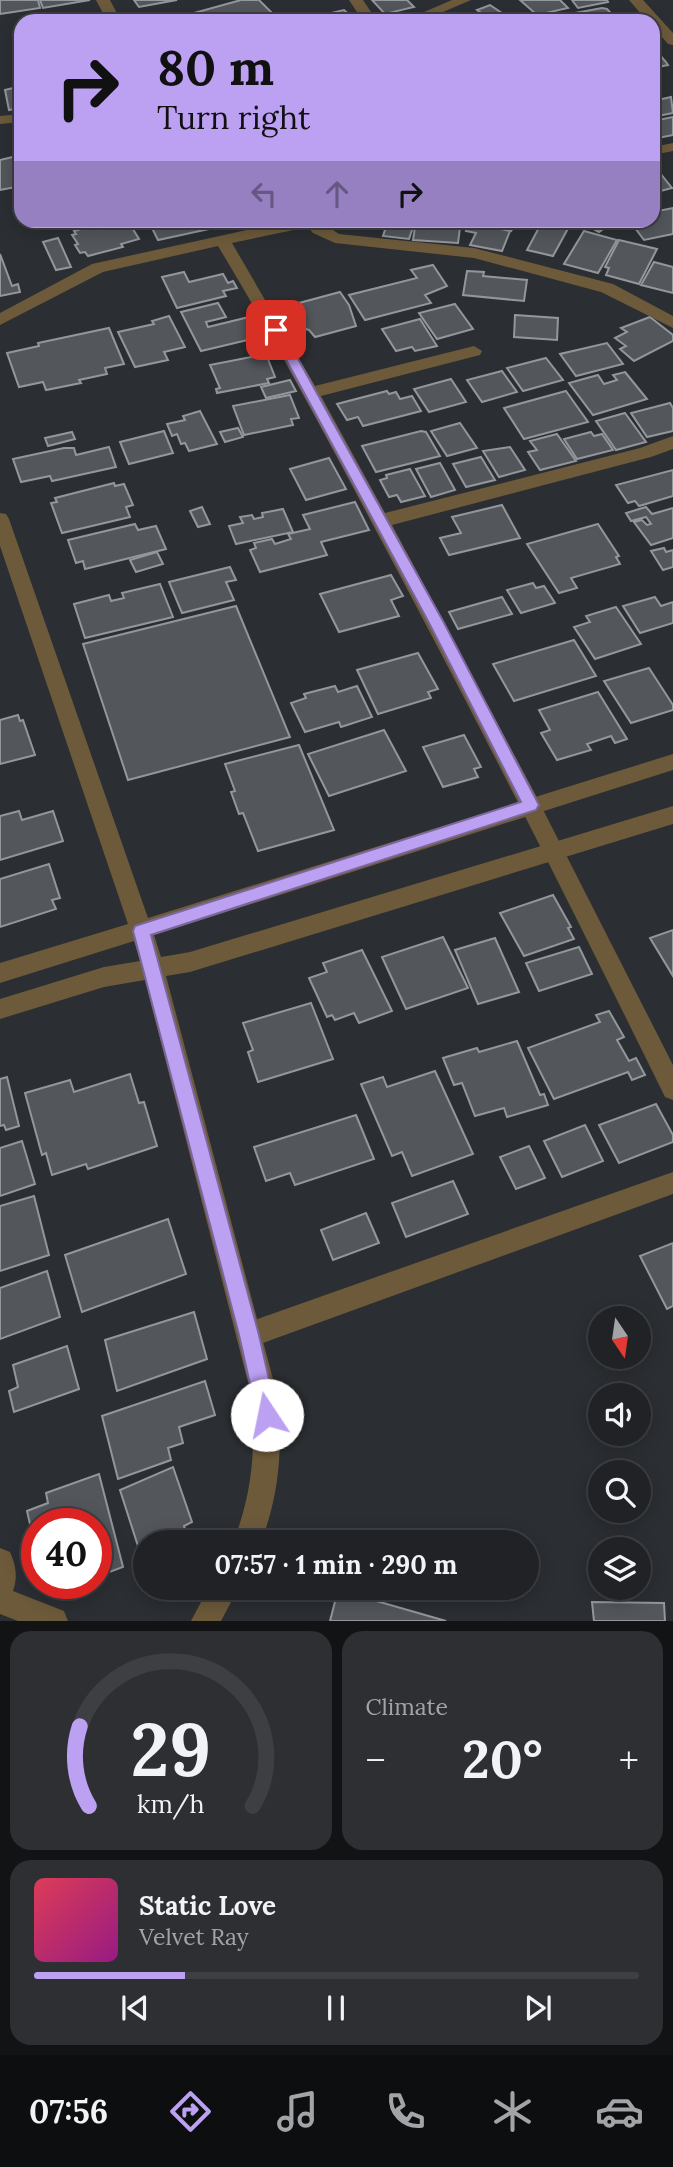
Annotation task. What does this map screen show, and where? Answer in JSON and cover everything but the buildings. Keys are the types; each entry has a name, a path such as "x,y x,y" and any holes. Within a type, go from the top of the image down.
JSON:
{"street":[{"path":"428,14 464,0"},
{"path":"636,0 649,14"},
{"path":"660,27 673,41"},
{"path":"0,320 98,268 280,228"},
{"path":"317,228 335,238 474,253 607,288 673,323"},
{"path":"222,240 311,393 381,521 531,805 673,1089"},
{"path":"311,393 474,351"},
{"path":"381,521 645,453 673,442"},
{"path":"0,519 153,968 264,1394 268,1460 263,1492 251,1530"},
{"path":"0,973 141,931 673,762"},
{"path":"0,1009 104,977 190,962 673,816"},
{"path":"249,1335 673,1183"},
{"path":"0,1562 3,1579 0,1588"},
{"path":"0,1600 54,1621"},
{"path":"205,1621 217,1600"}],"route":[{"path":"267,1415 249,1335 141,931 531,805 435,621 276,330"}]}
